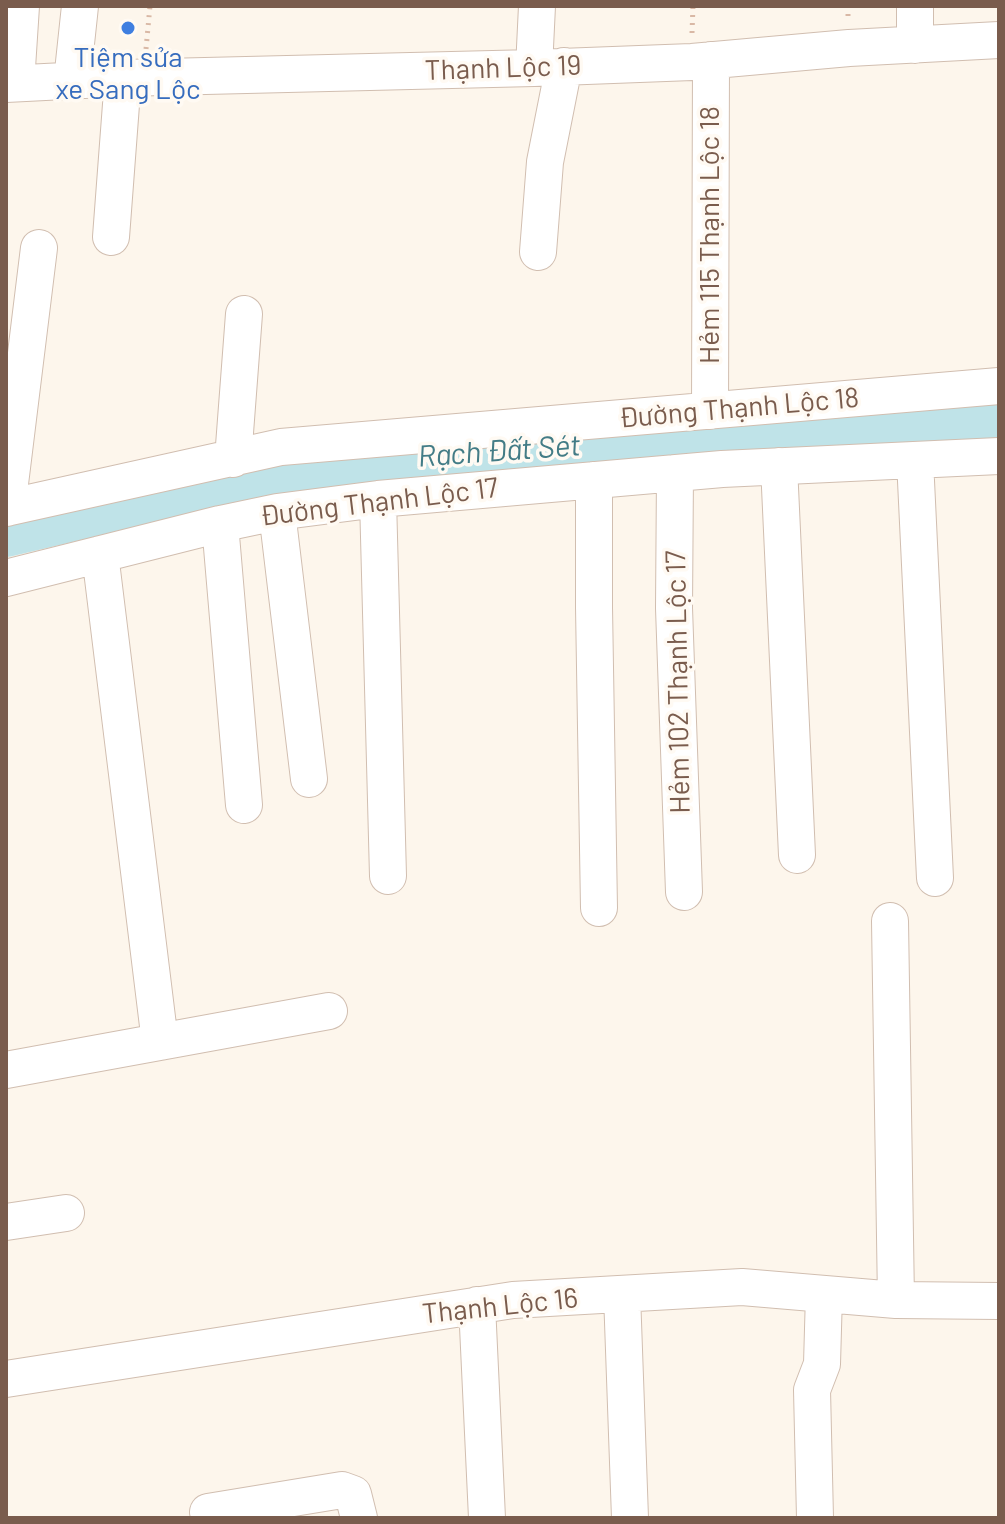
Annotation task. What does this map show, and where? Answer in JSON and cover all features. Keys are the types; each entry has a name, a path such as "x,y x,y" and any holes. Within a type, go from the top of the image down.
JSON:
{"street":[{"path":"11,84 21,6"},
{"path":"72,81 80,6"},
{"path":"537,6 549,67 538,252"},
{"path":"915,6 915,45"},
{"name":"Thạnh Lộc 19","path":"11,84 711,60 849,48 999,40"},
{"name":"Hẻm 115 Thạnh Lộc 18","path":"710,411 711,60"},
{"path":"111,237 133,78"},
{"path":"7,508 39,248"},
{"path":"233,459 244,314"},
{"name":"Đường Thạnh Lộc 18","path":"7,508 281,447 999,386"},
{"name":"Đường Thạnh Lộc 17","path":"6,578 220,524 277,512 378,499 675,473 999,456"},
{"path":"915,460 935,878"},
{"path":"779,466 797,855"},
{"name":"Hẻm 102 Thạnh Lộc 17","path":"675,473 674,608 684,892"},
{"path":"594,480 599,908"},
{"path":"378,499 388,876"},
{"path":"277,512 309,779"},
{"path":"220,524 244,805"},
{"path":"100,554 160,1042"},
{"path":"890,921 896,1300"},
{"path":"6,1070 329,1011"},
{"path":"6,1222 66,1213"},
{"name":"Thạnh Lộc 16","path":"6,1379 513,1300 742,1287 896,1300 999,1301"},
{"path":"622,1294 630,1518"},
{"path":"815,1518 812,1390 822,1364 824,1294"},
{"path":"477,1305 487,1518"},
{"path":"200,1516 342,1490 353,1494 359,1518"}],"path":[{"path":"133,78 150,6"}],"waterway":[{"name":"Rạch Đất Sét","path":"6,532 279,468 779,428 999,414"}],"place":[{"name":"Tiệm sửa xe Sang Lộc","path":"128,28"}]}
